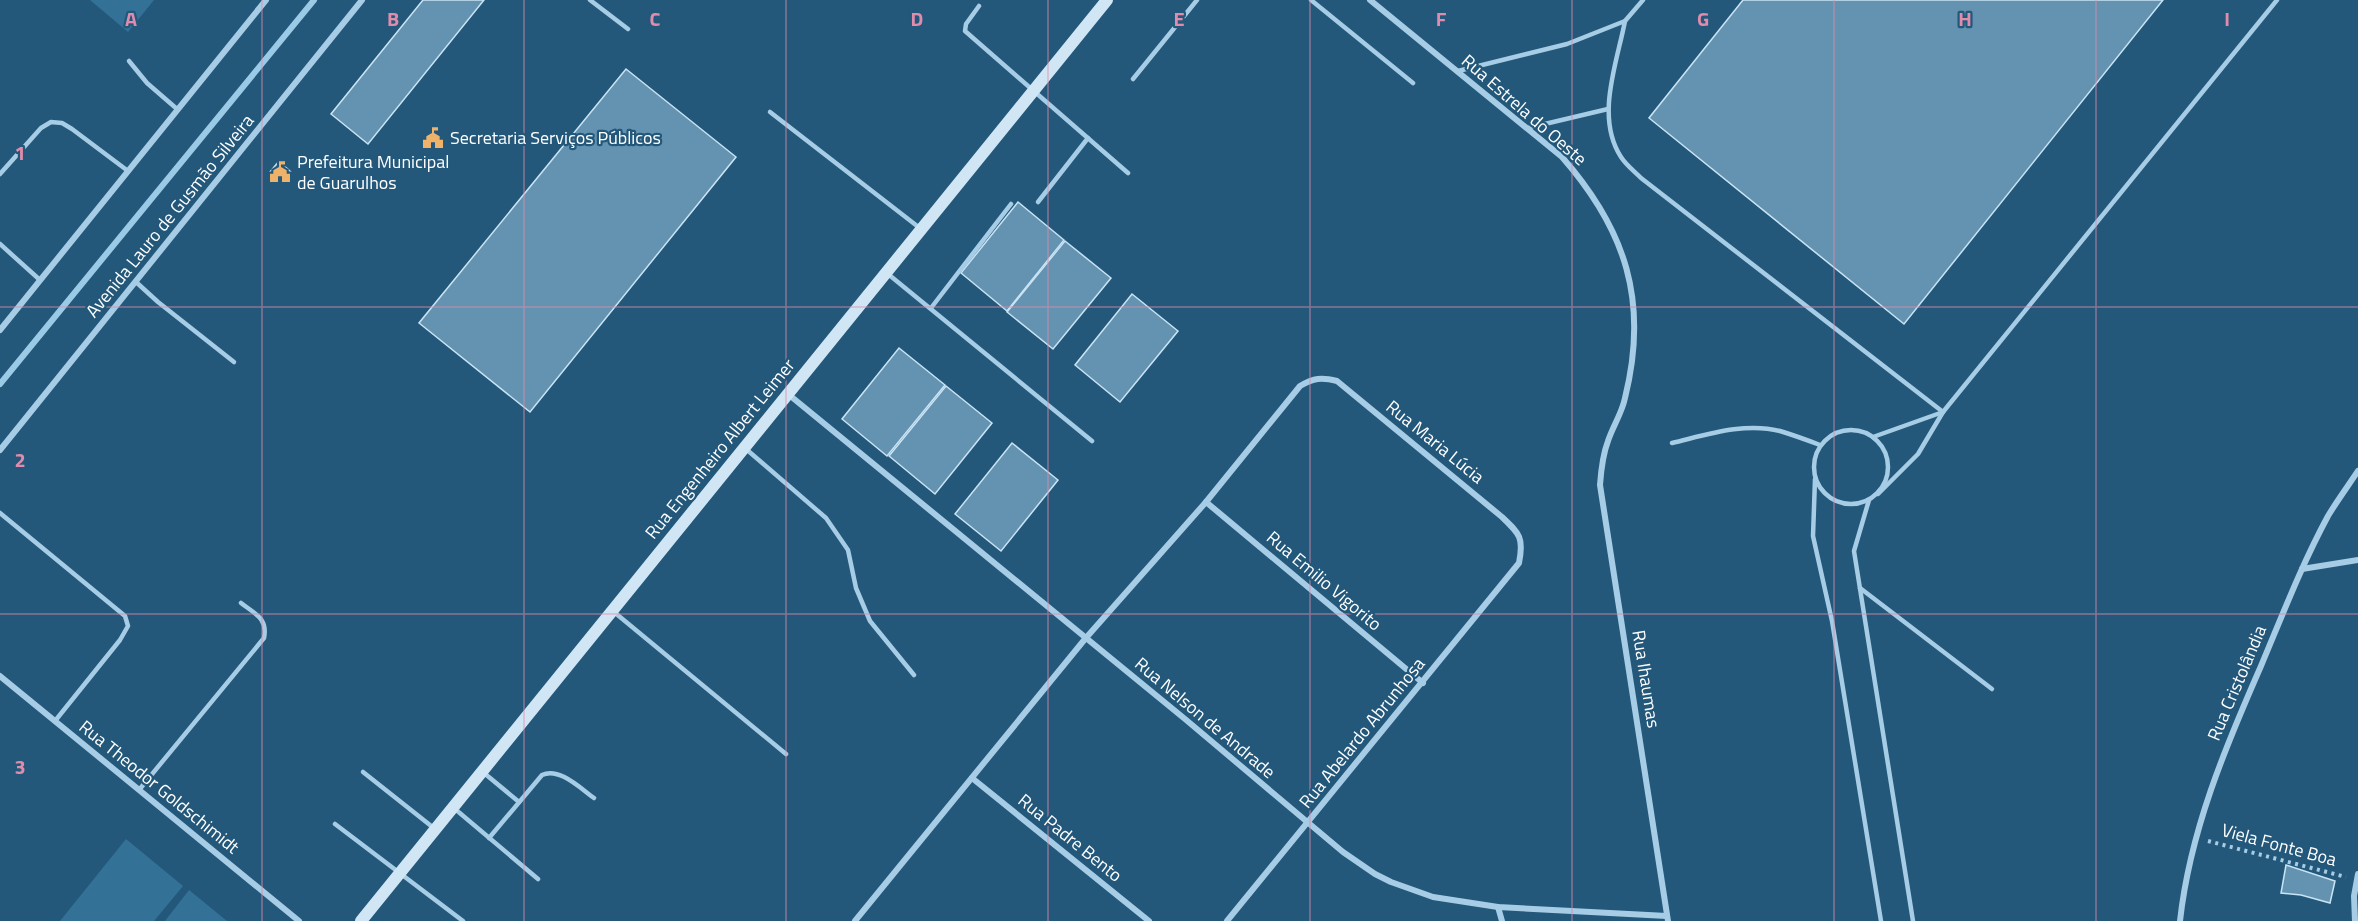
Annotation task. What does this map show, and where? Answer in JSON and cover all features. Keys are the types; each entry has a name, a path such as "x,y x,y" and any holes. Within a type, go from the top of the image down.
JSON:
{"street":[{"path":"0,330 266,0"},
{"name":"Avenida Lauro de Gusmão Silveira","path":"0,450 362,0"},
{"name":"Rua Engenheiro Albert Leimer","path":"361,921 1107,0"},
{"name":"Rua Estrela do Oeste","path":"1370,0 1562,157 1604,212 1622,251 1631,285 1634,321 1634,357 1625,400 1607,442"},
{"name":"Rua Maria Lúcia","path":"1206,502 1300,386 1318,377 1336,381 1518,532 1523,547 1519,564"},
{"name":"Rua Nelson de Andrade","path":"788,394 1359,864 1391,882 1433,897 1498,907 1668,919"},
{"name":"Rua Ihaumas","path":"1607,442 1600,476 1601,499 1668,919"},
{"name":"Rua Cristolândia","path":"2180,921 2185,881 2195,837 2229,739 2302,569 2329,515 2358,471"},
{"path":"867,921 858,918 1085,639 1206,502"},
{"name":"Rua Emilio Vigorito","path":"1206,502 1423,683"},
{"path":"2302,569 2358,560"},
{"name":"Rua Abelardo Abrunhosa","path":"1227,921 1519,564"},
{"name":"Rua Theodor Goldschimidt","path":"0,676 299,921"},
{"name":"Rua Padre Bento","path":"972,778 1149,921"},
{"path":"2355,921 2357,878"},
{"path":"1498,907 1502,921"}],"lane":[{"path":"590,0 628,29"},
{"path":"1134,79 1197,0"},
{"path":"1311,0 1413,83"},
{"path":"1458,71 1567,44 1625,21 1643,0"},
{"path":"1815,479 1827,497 1848,505 1869,500 1918,454 1943,412 2277,0"},
{"path":"980,6 966,24 966,31 1128,173"},
{"path":"1625,21 1608,109 1613,140 1622,158 1641,178 1943,412"},
{"path":"129,61 147,83 177,109"},
{"path":"1528,128 1608,109"},
{"path":"770,112 921,229"},
{"path":"0,174 41,128 51,122 62,123 72,129 128,171"},
{"path":"1038,202 1088,138"},
{"path":"931,308 1011,204"},
{"path":"0,244 40,280"},
{"path":"886,272 1092,441"},
{"path":"136,282 234,362"},
{"path":"1874,437 1943,412"},
{"path":"1672,443 1726,430 1762,429 1778,430 1820,445"},
{"path":"1878,494 1888,475 1886,454 1874,437 1860,431 1845,430 1831,435 1820,445 1814,462 1813,536 1832,621 1881,921"},
{"path":"744,447 826,518 848,550 856,588 870,621 914,675"},
{"path":"1869,500 1854,551 1913,921"},
{"path":"0,513 125,616 128,626 120,640 55,721"},
{"path":"1860,588 1992,689"},
{"path":"139,790 264,638 266,628 264,621 241,603"},
{"path":"612,610 786,754"},
{"path":"482,771 519,802"},
{"path":"363,772 435,829"},
{"path":"489,838 542,775 549,772 556,773 594,798"},
{"path":"452,808 538,879"},
{"path":"335,824 463,921"}],"path":[{"name":"Viela Fonte Boa","path":"2195,837 2357,878"}],"shaded area":[{"path":"90,0 154,0 128,32"},
{"path":"126,839 183,886 154,921 60,921"},
{"path":"189,890 227,921 165,921"}],"building":[{"path":"423,0 484,0 368,144 331,114"},
{"path":"1743,0 2163,0 1904,324 1649,118"},
{"path":"626,69 736,157 530,412 419,323"},
{"name":"Prefeitura Municipal de Guarulhos","path":"279,161 291,172 282,183 270,172"},
{"path":"1018,202 1064,240 1007,311 961,273"},
{"path":"1065,241 1111,278 1053,349 1007,312"},
{"path":"1132,294 1178,331 1120,402 1075,365"},
{"path":"899,348 945,385 887,456 842,419"},
{"path":"946,386 992,423 935,494 889,456"},
{"path":"1012,443 1058,480 1001,551 955,514"},
{"path":"2286,865 2335,881 2330,903 2301,895 2281,893"}],"waterway":[{"path":"0,384 314,0"}],"place":[{"name":"Secretaria Serviços Públicos","path":"433,138"},
{"name":"Prefeitura Municipal de Guarulhos","path":"280,172"}]}
